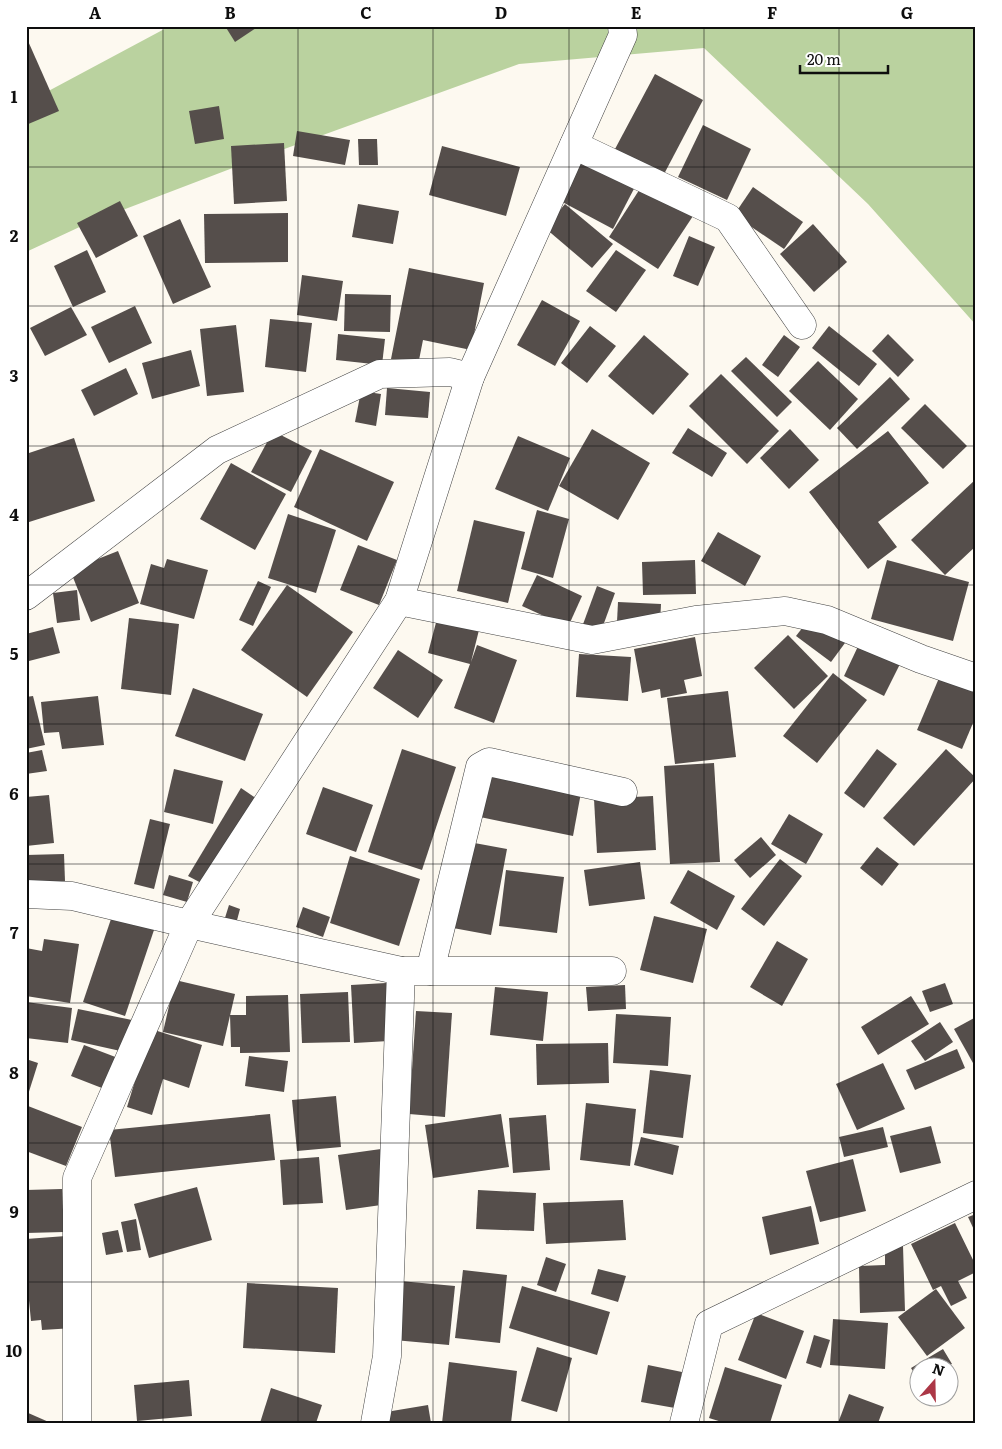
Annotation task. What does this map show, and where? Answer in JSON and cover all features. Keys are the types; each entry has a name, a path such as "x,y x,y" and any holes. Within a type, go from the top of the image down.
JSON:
{"street":[{"path":"77,1423 77,1178 189,924 398,602 470,377 623,35 622,26"},
{"path":"574,145 728,218 802,325"},
{"path":"26,596 217,450 380,374 450,372 470,377"},
{"path":"398,602 592,640 696,620 785,610 827,620 921,660 976,678"},
{"path":"430,971 480,767 489,762 623,792"},
{"path":"26,894 72,896 401,971 612,971"},
{"path":"375,1423 387,1356 401,971"},
{"path":"684,1423 709,1324 976,1194"}],"green space":[{"path":"170,26 976,26 976,325 868,204 704,48 519,64 251,161 86,224 26,252 26,103"}],"building":[{"path":"225,26 259,26 235,42"},
{"path":"28,41 59,111 26,125 26,42"},
{"path":"655,74 703,100 663,176 615,149"},
{"path":"219,106 224,139 195,144 189,111"},
{"path":"703,125 751,149 727,200 678,177"},
{"path":"297,131 350,140 345,165 293,156"},
{"path":"358,139 377,139 378,165 359,165"},
{"path":"284,143 287,201 234,204 231,146"},
{"path":"442,146 520,167 506,216 429,195"},
{"path":"578,152 637,183 613,229 553,197"},
{"path":"643,184 693,216 658,269 609,237"},
{"path":"753,187 803,222 784,249 734,215"},
{"path":"120,201 138,236 96,258 77,223"},
{"path":"358,204 399,211 393,244 352,237"},
{"path":"565,204 613,244 592,268 545,228"},
{"path":"288,213 288,262 205,263 204,214"},
{"path":"180,219 211,287 173,304 143,236"},
{"path":"813,224 847,262 814,292 780,254"},
{"path":"689,236 715,247 698,286 673,276"},
{"path":"87,250 106,292 73,307 54,266"},
{"path":"616,250 646,270 616,312 586,291"},
{"path":"409,268 484,283 471,350 423,340 418,365 391,359"},
{"path":"302,275 343,281 337,321 297,315"},
{"path":"345,294 391,295 390,332 344,331"},
{"path":"542,300 580,321 555,366 517,345"},
{"path":"135,306 152,343 109,363 91,327"},
{"path":"71,307 87,335 45,356 30,328"},
{"path":"270,319 312,323 306,372 265,367"},
{"path":"236,325 244,392 207,396 200,329"},
{"path":"590,326 616,346 587,383 561,363"},
{"path":"829,326 877,364 859,386 812,348"},
{"path":"338,334 385,339 382,365 336,360"},
{"path":"888,334 914,360 898,377 872,351"},
{"path":"644,335 689,374 653,415 608,376"},
{"path":"784,335 800,347 778,377 762,365"},
{"path":"191,350 200,386 152,399 142,363"},
{"path":"746,357 792,402 777,417 731,371"},
{"path":"818,361 858,399 830,430 789,391"},
{"path":"126,368 138,394 94,416 81,390"},
{"path":"721,374 779,431 747,464 689,406"},
{"path":"890,377 910,399 857,449 837,428"},
{"path":"387,388 430,392 428,418 385,415"},
{"path":"361,391 381,394 376,426 355,422"},
{"path":"925,404 967,446 943,469 901,428"},
{"path":"688,428 727,453 712,477 672,453"},
{"path":"592,429 650,463 618,520 559,486"},
{"path":"790,429 819,460 789,489 760,458"},
{"path":"273,431 312,451 291,492 251,472"},
{"path":"888,431 929,483 878,522 897,547 868,569 809,492"},
{"path":"518,436 570,458 548,511 495,489"},
{"path":"74,438 95,501 26,523 26,454"},
{"path":"320,449 394,482 367,541 294,507"},
{"path":"231,463 286,494 255,550 200,519"},
{"path":"976,479 976,546 945,575 911,540"},
{"path":"537,510 569,519 553,578 521,569"},
{"path":"288,514 336,530 316,593 268,578"},
{"path":"474,520 525,532 508,603 457,591"},
{"path":"718,532 761,556 745,586 701,561"},
{"path":"358,545 397,560 379,605 340,590"},
{"path":"118,551 139,603 91,622 70,570"},
{"path":"167,559 208,570 194,619 140,604 151,564 164,568"},
{"path":"695,560 696,594 643,595 642,562"},
{"path":"887,560 969,582 953,641 871,619"},
{"path":"537,575 582,596 568,627 522,606"},
{"path":"258,581 271,587 253,626 239,620"},
{"path":"287,585 353,632 307,697 241,650"},
{"path":"597,586 615,593 600,634 582,627"},
{"path":"77,590 80,620 57,623 53,593"},
{"path":"618,602 661,604 660,624 617,622"},
{"path":"438,615 480,626 471,662 477,645 517,660 494,723 454,708 470,664 428,653"},
{"path":"129,618 179,624 171,695 121,689"},
{"path":"810,618 845,643 831,662 796,636"},
{"path":"53,627 60,653 29,661 26,649 26,634"},
{"path":"788,635 828,676 794,709 754,668"},
{"path":"695,637 702,676 684,680 687,693 661,698 660,689 642,693 634,649"},
{"path":"861,640 902,660 884,696 844,676"},
{"path":"398,650 443,680 418,718 373,688"},
{"path":"579,654 631,657 628,701 576,697"},
{"path":"833,673 867,700 817,763 783,736"},
{"path":"939,678 976,693 976,716 962,749 917,730"},
{"path":"193,688 263,714 245,761 175,736"},
{"path":"728,691 736,757 675,764 667,698"},
{"path":"33,696 45,745 26,749 26,697"},
{"path":"98,696 104,745 62,749 59,732 44,733 41,702"},
{"path":"402,749 456,767 422,870 368,852"},
{"path":"877,749 897,764 864,808 844,793"},
{"path":"946,749 976,778 914,846 883,818"},
{"path":"42,750 47,771 26,774 26,753"},
{"path":"714,763 720,862 670,864 664,766"},
{"path":"489,768 582,787 573,836 480,817"},
{"path":"174,769 223,781 213,824 164,812"},
{"path":"323,787 373,805 356,852 306,834"},
{"path":"241,788 257,799 205,885 188,876"},
{"path":"49,795 54,843 26,846 26,797"},
{"path":"653,796 656,850 597,853 594,799"},
{"path":"789,814 823,834 806,864 771,844"},
{"path":"150,819 170,824 154,889 134,884"},
{"path":"761,837 776,855 750,878 734,860"},
{"path":"469,842 507,849 491,935 453,928"},
{"path":"877,847 899,864 882,886 860,868"},
{"path":"64,854 65,881 26,882 26,855"},
{"path":"350,856 420,879 399,946 330,923"},
{"path":"780,859 802,876 764,926 741,909"},
{"path":"640,862 645,899 589,906 584,870"},
{"path":"506,870 564,877 557,933 499,926"},
{"path":"688,870 735,896 717,930 670,903"},
{"path":"169,875 193,882 187,902 163,895"},
{"path":"229,905 240,909 236,924 224,921"},
{"path":"303,907 330,917 323,937 296,927"},
{"path":"112,916 154,930 125,1016 83,1002"},
{"path":"654,916 707,929 693,983 640,970"},
{"path":"44,939 79,944 70,1003 26,996 26,948 42,951"},
{"path":"777,941 808,959 782,1006 750,987"},
{"path":"175,980 235,994 223,1046 163,1032"},
{"path":"386,983 389,1041 354,1043 351,985"},
{"path":"945,983 953,1004 930,1012 922,991"},
{"path":"625,985 626,1009 588,1011 586,987"},
{"path":"495,987 548,992 543,1041 490,1035"},
{"path":"348,992 350,1042 302,1043 300,994"},
{"path":"288,995 290,1052 240,1053 240,1047 231,1047 230,1015 246,1015 246,996"},
{"path":"911,996 929,1024 878,1055 861,1027"},
{"path":"26,1002 72,1008 68,1043 26,1038"},
{"path":"78,1009 132,1020 125,1052 71,1040"},
{"path":"416,1011 452,1013 445,1117 409,1114"},
{"path":"616,1014 671,1017 668,1066 613,1063"},
{"path":"976,1017 976,1062 973,1063 954,1029"},
{"path":"940,1022 953,1042 925,1061 911,1041"},
{"path":"151,1029 202,1045 189,1088 163,1079 152,1115 127,1107"},
{"path":"608,1043 609,1083 537,1085 536,1044"},
{"path":"84,1045 118,1058 107,1090 71,1076"},
{"path":"957,1049 965,1068 915,1090 906,1070"},
{"path":"249,1056 288,1061 284,1092 245,1086"},
{"path":"26,1059 38,1063 27,1098 26,1098"},
{"path":"883,1063 905,1109 857,1130 836,1084"},
{"path":"650,1070 691,1075 683,1138 643,1133"},
{"path":"336,1096 341,1147 297,1151 292,1100"},
{"path":"586,1103 636,1109 630,1166 580,1160"},
{"path":"28,1106 82,1127 66,1166 26,1151 26,1110"},
{"path":"270,1114 275,1160 115,1177 109,1130"},
{"path":"501,1114 509,1167 433,1178 425,1125"},
{"path":"546,1115 550,1170 513,1173 509,1118"},
{"path":"931,1126 941,1163 900,1173 890,1136"},
{"path":"883,1127 888,1147 844,1157 839,1137"},
{"path":"641,1137 679,1146 673,1175 634,1165"},
{"path":"381,1149 388,1204 346,1210 338,1155"},
{"path":"319,1157 323,1203 283,1205 280,1160"},
{"path":"853,1159 866,1211 820,1222 806,1171"},
{"path":"197,1187 212,1240 149,1258 134,1204"},
{"path":"62,1189 64,1232 26,1233 26,1190"},
{"path":"478,1190 536,1193 534,1231 476,1229"},
{"path":"623,1200 626,1240 546,1244 543,1203"},
{"path":"811,1206 819,1244 770,1255 762,1217"},
{"path":"976,1214 976,1234 968,1217"},
{"path":"136,1219 141,1250 127,1252 121,1222"},
{"path":"955,1223 976,1266 976,1272 958,1281 967,1298 951,1306 941,1286 933,1290 911,1244"},
{"path":"118,1230 123,1252 106,1255 102,1233"},
{"path":"66,1236 74,1328 42,1330 41,1320 31,1321 26,1270 26,1239"},
{"path":"903,1246 905,1311 860,1313 859,1266 885,1265 885,1247"},
{"path":"546,1257 566,1264 556,1292 537,1285"},
{"path":"598,1269 626,1276 618,1302 591,1294"},
{"path":"463,1270 507,1275 500,1343 455,1338"},
{"path":"400,1281 455,1286 449,1345 394,1340"},
{"path":"247,1283 338,1288 335,1353 243,1348"},
{"path":"522,1286 610,1312 597,1355 509,1328"},
{"path":"936,1289 965,1328 927,1356 898,1317"},
{"path":"756,1313 804,1331 786,1379 738,1360"},
{"path":"833,1319 888,1323 885,1369 830,1365"},
{"path":"814,1335 830,1340 821,1368 806,1363"},
{"path":"537,1347 572,1358 557,1412 521,1401"},
{"path":"943,1349 947,1356 931,1356"},
{"path":"449,1362 517,1371 511,1423 442,1423"},
{"path":"648,1365 682,1372 675,1408 641,1402"},
{"path":"725,1367 782,1385 770,1423 725,1423 709,1418"},
{"path":"189,1380 192,1416 137,1421 134,1385"},
{"path":"271,1388 322,1405 316,1423 260,1423"},
{"path":"849,1394 884,1407 878,1423 838,1423"},
{"path":"428,1405 431,1423 387,1423 386,1412"},
{"path":"26,1412 51,1423 26,1423"}]}
